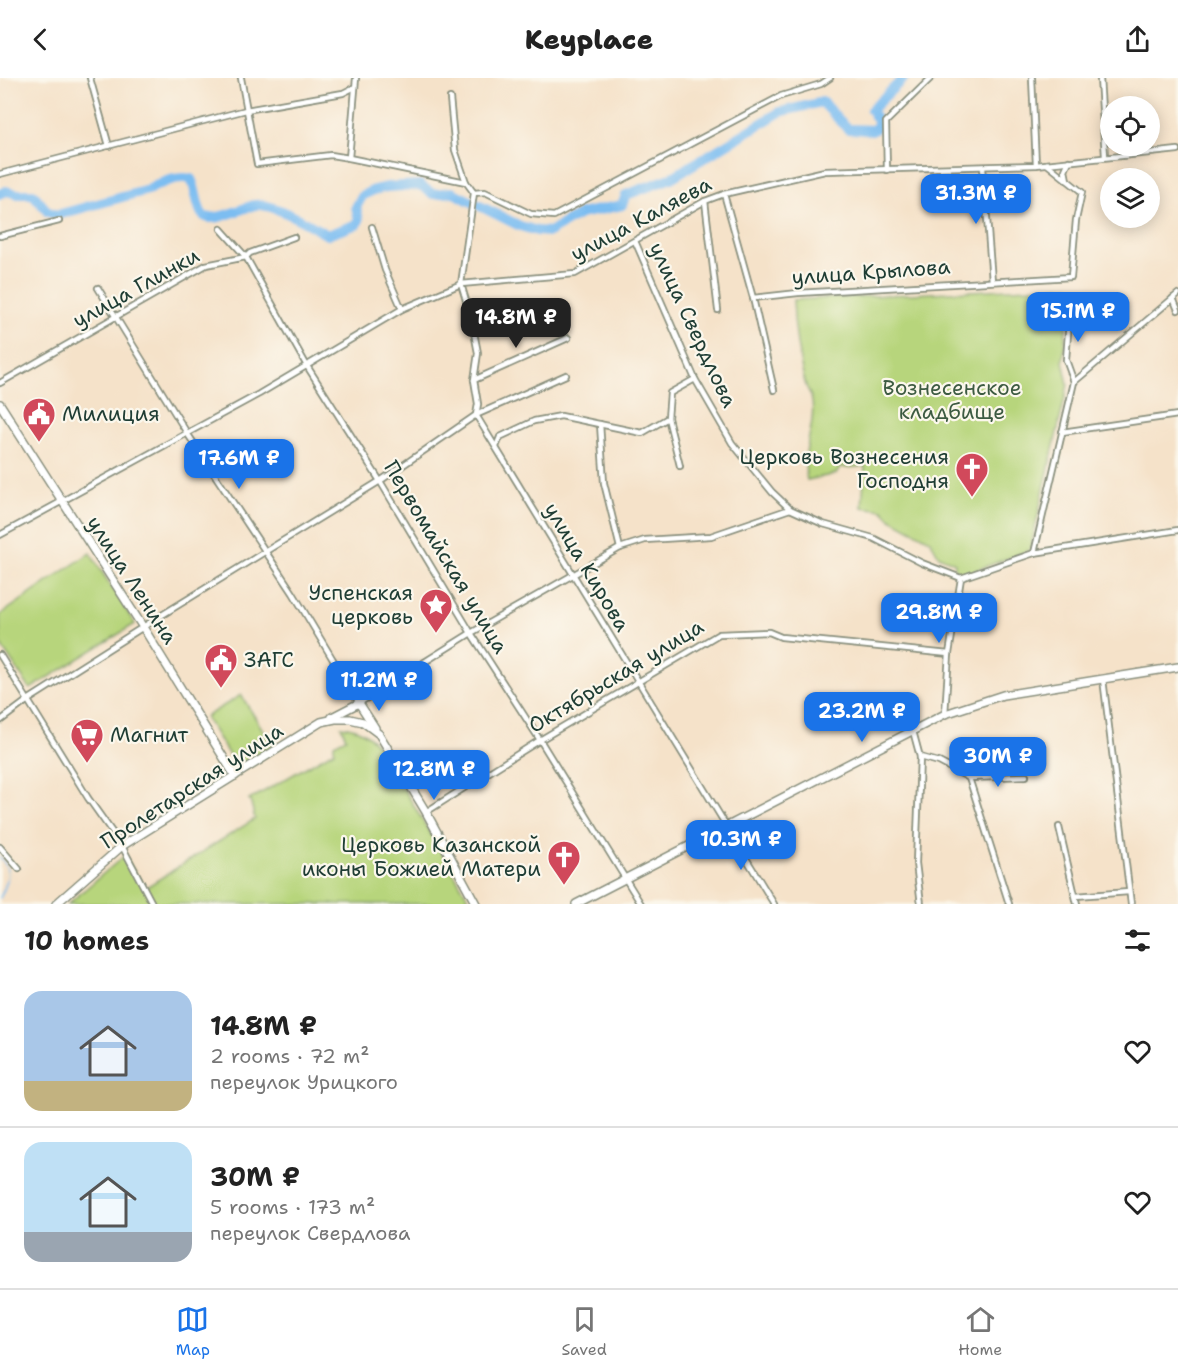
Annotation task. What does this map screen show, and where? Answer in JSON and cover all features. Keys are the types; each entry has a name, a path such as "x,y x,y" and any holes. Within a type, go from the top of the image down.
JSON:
{"main road":[{"name":"улица Ленина","path":"0,404 235,776"},
{"path":"576,904 585,902 726,826 945,714 1003,695 1178,667"},
{"name":"Пролетарская улица","path":"56,904 122,846 321,722 359,703"},
{"path":"359,703 426,812 476,904"},
{"name":"Пролетарская улица","path":"321,722 350,718 363,722 379,734"}],"street":[{"path":"90,78 109,146"},
{"path":"241,78 256,164 331,155 466,182"},
{"path":"349,158 356,78"},
{"path":"450,98 455,150 466,182 474,193 485,192 531,214 554,216 781,96 822,84 830,78"},
{"path":"887,170 886,122 931,78"},
{"path":"1032,78 1036,165"},
{"path":"1100,78 1101,96"},
{"path":"0,174 246,110 343,93 355,87"},
{"name":"улица Каляева","path":"1160,151 1178,150"},
{"name":"улица Каляева","path":"0,535 308,366 402,309 461,284 575,274 705,201 724,194 825,171 983,168 1047,164 1105,156"},
{"path":"1067,180 1065,170 1070,160"},
{"name":"улица Крылова","path":"753,298 798,293 1071,277 1076,220 1082,192 1047,164"},
{"path":"983,168 992,281"},
{"name":"улица Кирова","path":"474,193 461,284 471,317 478,353 474,380 478,404 476,415 774,904"},
{"path":"724,194 753,298 774,390"},
{"path":"705,201 718,310"},
{"path":"0,236 59,221"},
{"path":"372,227 385,270 402,309"},
{"name":"Первомайская улица","path":"221,229 246,257 308,366 471,633 641,904"},
{"name":"улица Глинки","path":"0,382 206,266 246,257 250,253 294,237"},
{"name":"улица Свердлова","path":"635,241 695,379 732,443 790,509 823,524 873,538 922,563 961,578"},
{"path":"98,288 187,433 265,550 359,703"},
{"path":"1074,382 1178,294"},
{"path":"1173,298 1178,310"},
{"path":"1034,553 1074,382 1066,360 1070,308"},
{"path":"474,380 568,338"},
{"path":"0,721 28,700 143,627 380,481 476,415 566,375"},
{"path":"680,466 668,418 670,393 695,379"},
{"path":"1062,432 1178,415"},
{"path":"495,447 500,437 534,421 561,416 642,433 668,418"},
{"path":"600,424 604,483 620,548"},
{"name":"Пролетарская улица","path":"359,703 471,633 620,548 645,540 711,536 790,509"},
{"path":"945,714 949,654 961,578 1034,553 1178,530"},
{"name":"Октябрьская улица","path":"426,812 540,740 719,634 769,632 781,637 949,654"},
{"path":"0,656 88,798 122,846 152,903"},
{"path":"1103,680 1131,904"},
{"path":"913,731 920,757 916,863 921,904"},
{"path":"920,757 939,762 969,778 1026,776"},
{"path":"969,778 1009,904"},
{"path":"1059,827 1077,904"},
{"path":"0,847 19,869"},
{"path":"1076,896 1129,892"}],"green space":[{"name":"Вознесенское кладбище","path":"1070,286 1063,361 1068,384 1030,550 968,573 954,571 955,563 939,556 930,540 891,519 883,510 862,507 865,466 845,468 842,466 836,474 807,480 805,460 813,411 811,396 800,362 793,300"},
{"path":"90,553 135,624 30,689 0,644 0,615"},
{"path":"241,695 273,746 237,768 205,717"},
{"path":"341,726 354,728 364,733 377,745 381,751 379,756 387,769 386,774 393,784 404,789 472,904 68,904 124,856 145,888 255,819 249,800 334,751 334,744 346,738"}],"waterway":[{"path":"0,194 6,191 33,194 48,212 57,215 148,190 169,180 185,178 191,179 200,211 206,217 219,217 250,206 262,205 292,216 327,235 357,224 359,220 356,207 363,195 387,187 420,185 433,194 452,192 520,226 549,232 580,214 622,205 626,195 671,178 780,112 822,102 848,129 874,130 879,123 871,110 904,78"},
{"path":"0,857 8,872 7,882 0,898"}],"place":[{"name":"Милиция","path":"39,443"},
{"name":"Церковь Вознесения Господня","path":"972,498"},
{"name":"Успенская церковь","path":"436,634"},
{"name":"ЗАГС","path":"221,689"},
{"name":"Магнит","path":"87,764"},
{"name":"Церковь Казанской иконы Божией Матери","path":"564,886"}]}
